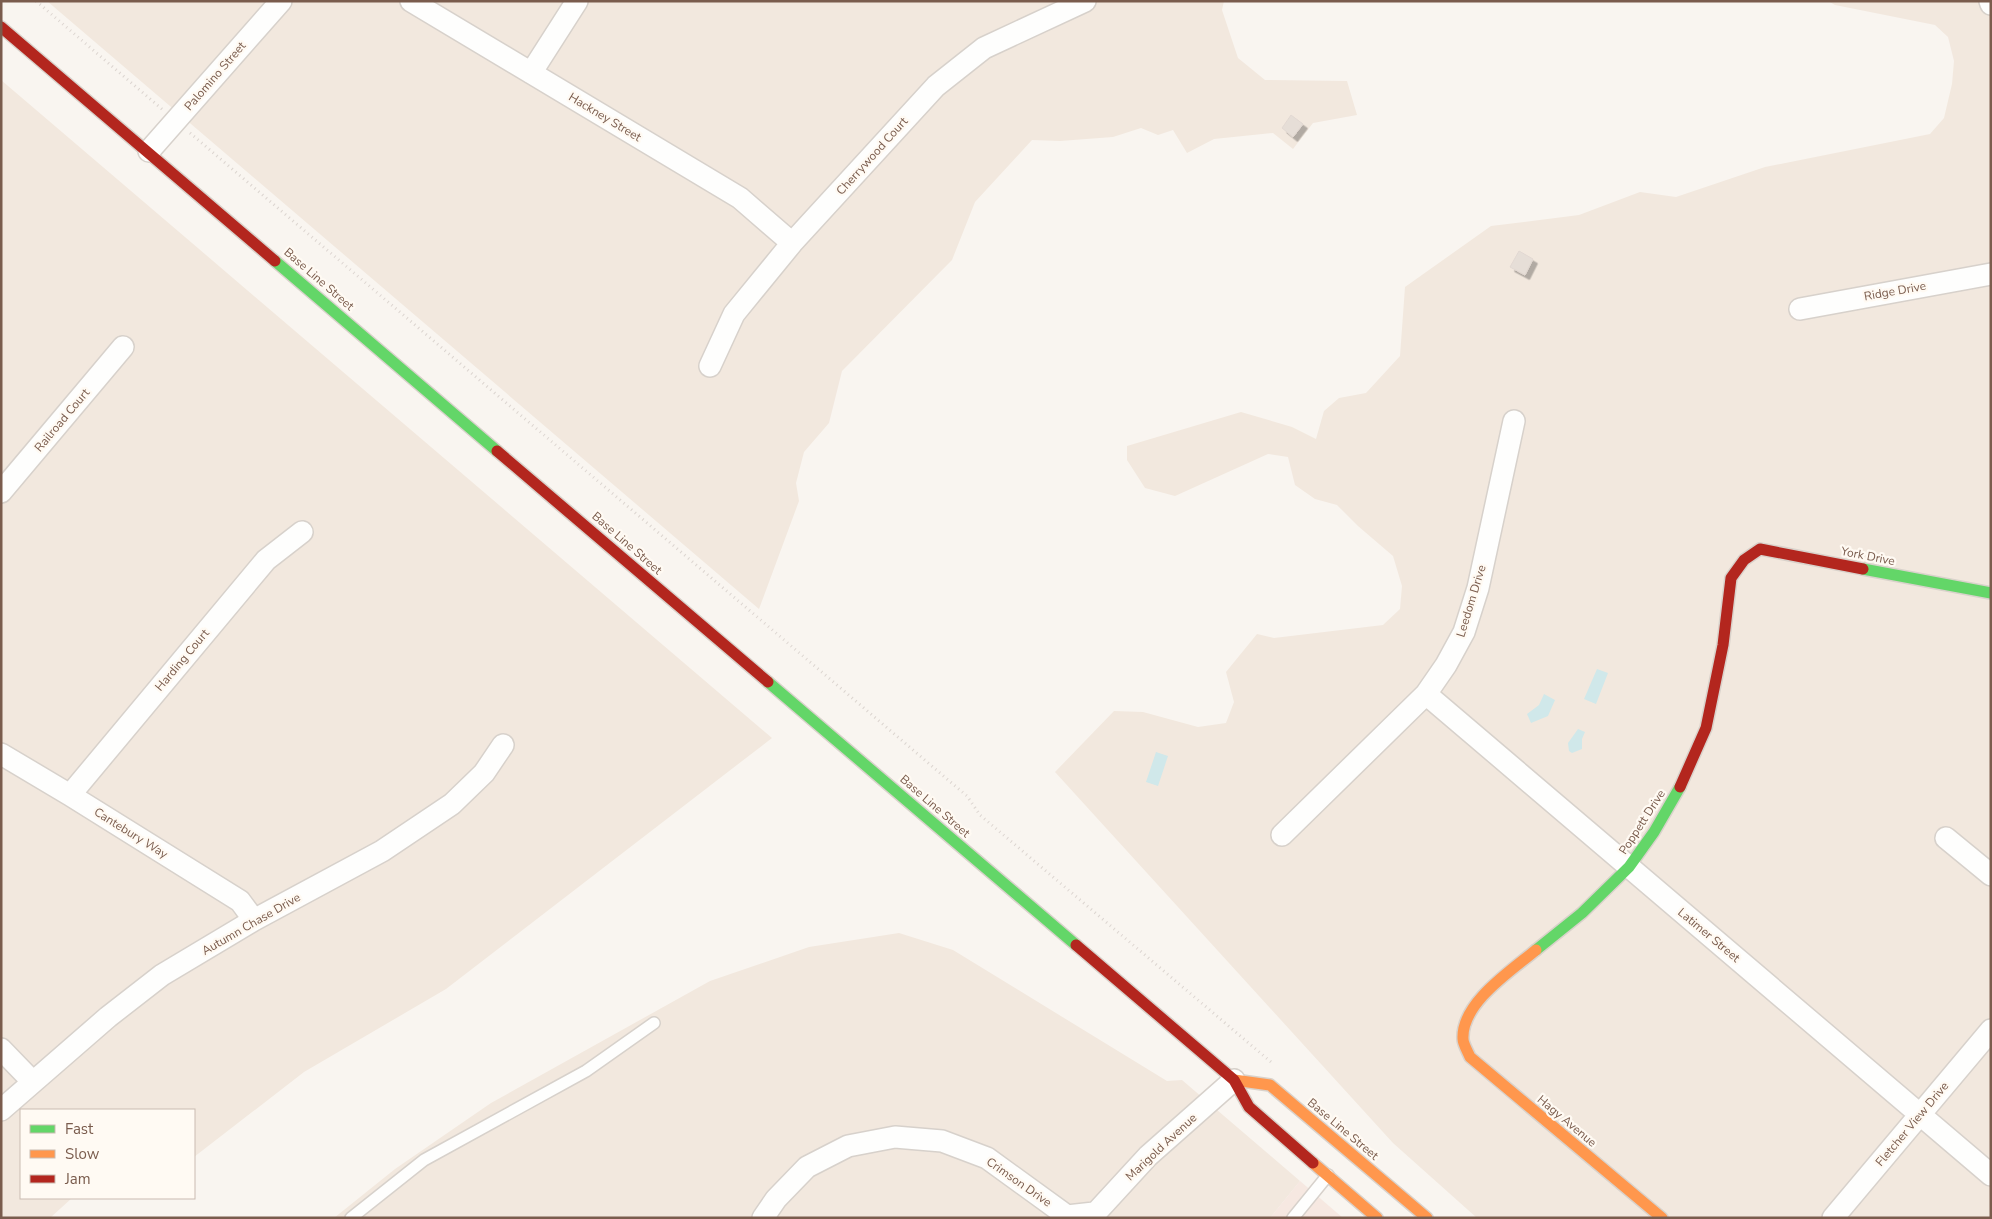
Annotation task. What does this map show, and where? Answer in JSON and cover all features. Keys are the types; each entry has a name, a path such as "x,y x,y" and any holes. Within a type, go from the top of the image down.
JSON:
{"main road":[{"name":"Base Line Street","path":"1,27 149,151 1234,1080 1249,1107 1378,1218"},
{"name":"York Drive","path":"1744,560 1760,550 1991,593"},
{"name":"Poppett Drive","path":"1463,1039 1468,1016 1491,987 1582,913 1629,867 1654,832 1678,792 1706,728 1723,645 1731,578 1744,560"},
{"name":"Hagy Avenue","path":"1463,1039 1470,1057 1662,1218"},
{"name":"Base Line Street","path":"1234,1080 1270,1085 1427,1218"}],"street":[{"name":"Palomino Street","path":"149,151 281,1"},
{"name":"Hackney Street","path":"412,1 740,198 792,243"},
{"path":"531,73 577,1"},
{"name":"Cherrywood Court","path":"710,366 734,314 792,243 936,86 984,48 1085,1"},
{"name":"Ridge Drive","path":"1800,308 1991,274"},
{"name":"Railroad Court","path":"1,492 123,347"},
{"name":"Leedom Drive","path":"1282,835 1426,694 1446,665 1464,632 1478,588 1514,420"},
{"name":"Harding Court","path":"70,794 266,560 302,532"},
{"name":"Latimer Street","path":"1426,694 1991,1175"},
{"name":"Autumn Chase Drive","path":"1,1110 32,1081 108,1017 162,975 254,920 382,851 452,804 484,773 503,745"},
{"name":"Cantebury Way","path":"1,754 70,794 240,902 254,920"},
{"path":"1946,838 1991,875"},
{"name":"Fletcher View Drive","path":"1833,1218 1991,1030"},
{"path":"1,1049 32,1081"},
{"name":"Marigold Avenue","path":"1092,1216 1148,1156 1234,1080"},
{"name":"Crimson Drive","path":"763,1218 776,1199 807,1167 848,1146 895,1137 942,1141 987,1158 1067,1216 1092,1216"}],"lane":[{"path":"350,1218 424,1160 586,1071 654,1023"},
{"path":"1293,1218 1328,1175"}],"path":[{"path":"36,1 967,796 980,815 1274,1064"}],"shaded area":[{"path":"47,1 1224,1 1222,10 1238,58 1265,80 1347,81 1357,115 1313,123 1293,149 1273,133 1214,139 1187,153 1173,130 1158,135 1141,128 1113,137 1060,141 1032,140 975,202 952,260 842,371 829,423 804,452 796,483 799,501 759,609"},
{"path":"1828,1 1991,1 1991,1216 1989,1218 1477,1218 1393,1143 1055,772 1114,711 1143,712 1198,727 1226,723 1234,702 1226,672 1257,634 1274,638 1383,625 1400,609 1402,586 1393,556 1337,505 1315,499 1295,485 1288,457 1268,454 1175,496 1145,488 1127,460 1127,446 1241,412 1292,427 1316,439 1324,411 1339,398 1366,393 1400,356 1405,287 1491,226 1579,215 1640,192 1676,197 1765,167 1930,134 1944,118 1952,84 1954,61 1948,37 1935,25 1835,5"},
{"path":"1,80 772,738 446,989 304,1072 195,1156 195,1109 20,1109 20,1199 71,1199 50,1218 1,1218"},
{"path":"899,933 953,950 1167,1081 1182,1080 1300,1181 1270,1218 334,1218 395,1169 491,1103 710,981 809,947"},
{"path":"1300,1181 1343,1218 1270,1218"}],"water":[{"path":"1597,669 1608,673 1596,704 1584,699"},
{"path":"1544,694 1555,700 1548,716 1531,723 1527,714 1539,705"},
{"path":"1578,729 1585,732 1582,739 1582,749 1572,753 1569,751 1568,743"},
{"path":"1156,752 1168,756 1158,786 1146,782"}],"building":[{"path":"1291,115 1303,124 1293,137 1282,128"},
{"path":"1519,251 1533,259 1525,275 1510,267"}],"traffic: fast":[{"path":"275,261 497,451"},
{"path":"1863,569 1991,593"},
{"path":"768,682 1076,945"},
{"path":"1536,950 1582,913 1629,867 1654,832 1680,787"}],"traffic: slow":[{"path":"1536,950 1490,988 1470,1013 1463,1039 1470,1057 1662,1218"},
{"path":"1234,1080 1270,1085 1427,1218"},
{"path":"1313,1163 1377,1218"}],"traffic: jam":[{"path":"1,27 275,261"},
{"path":"497,451 768,682"},
{"path":"1680,787 1706,728 1723,645 1731,578 1744,560 1760,549 1863,569"},
{"path":"1076,945 1234,1080 1249,1107 1313,1163"}]}
